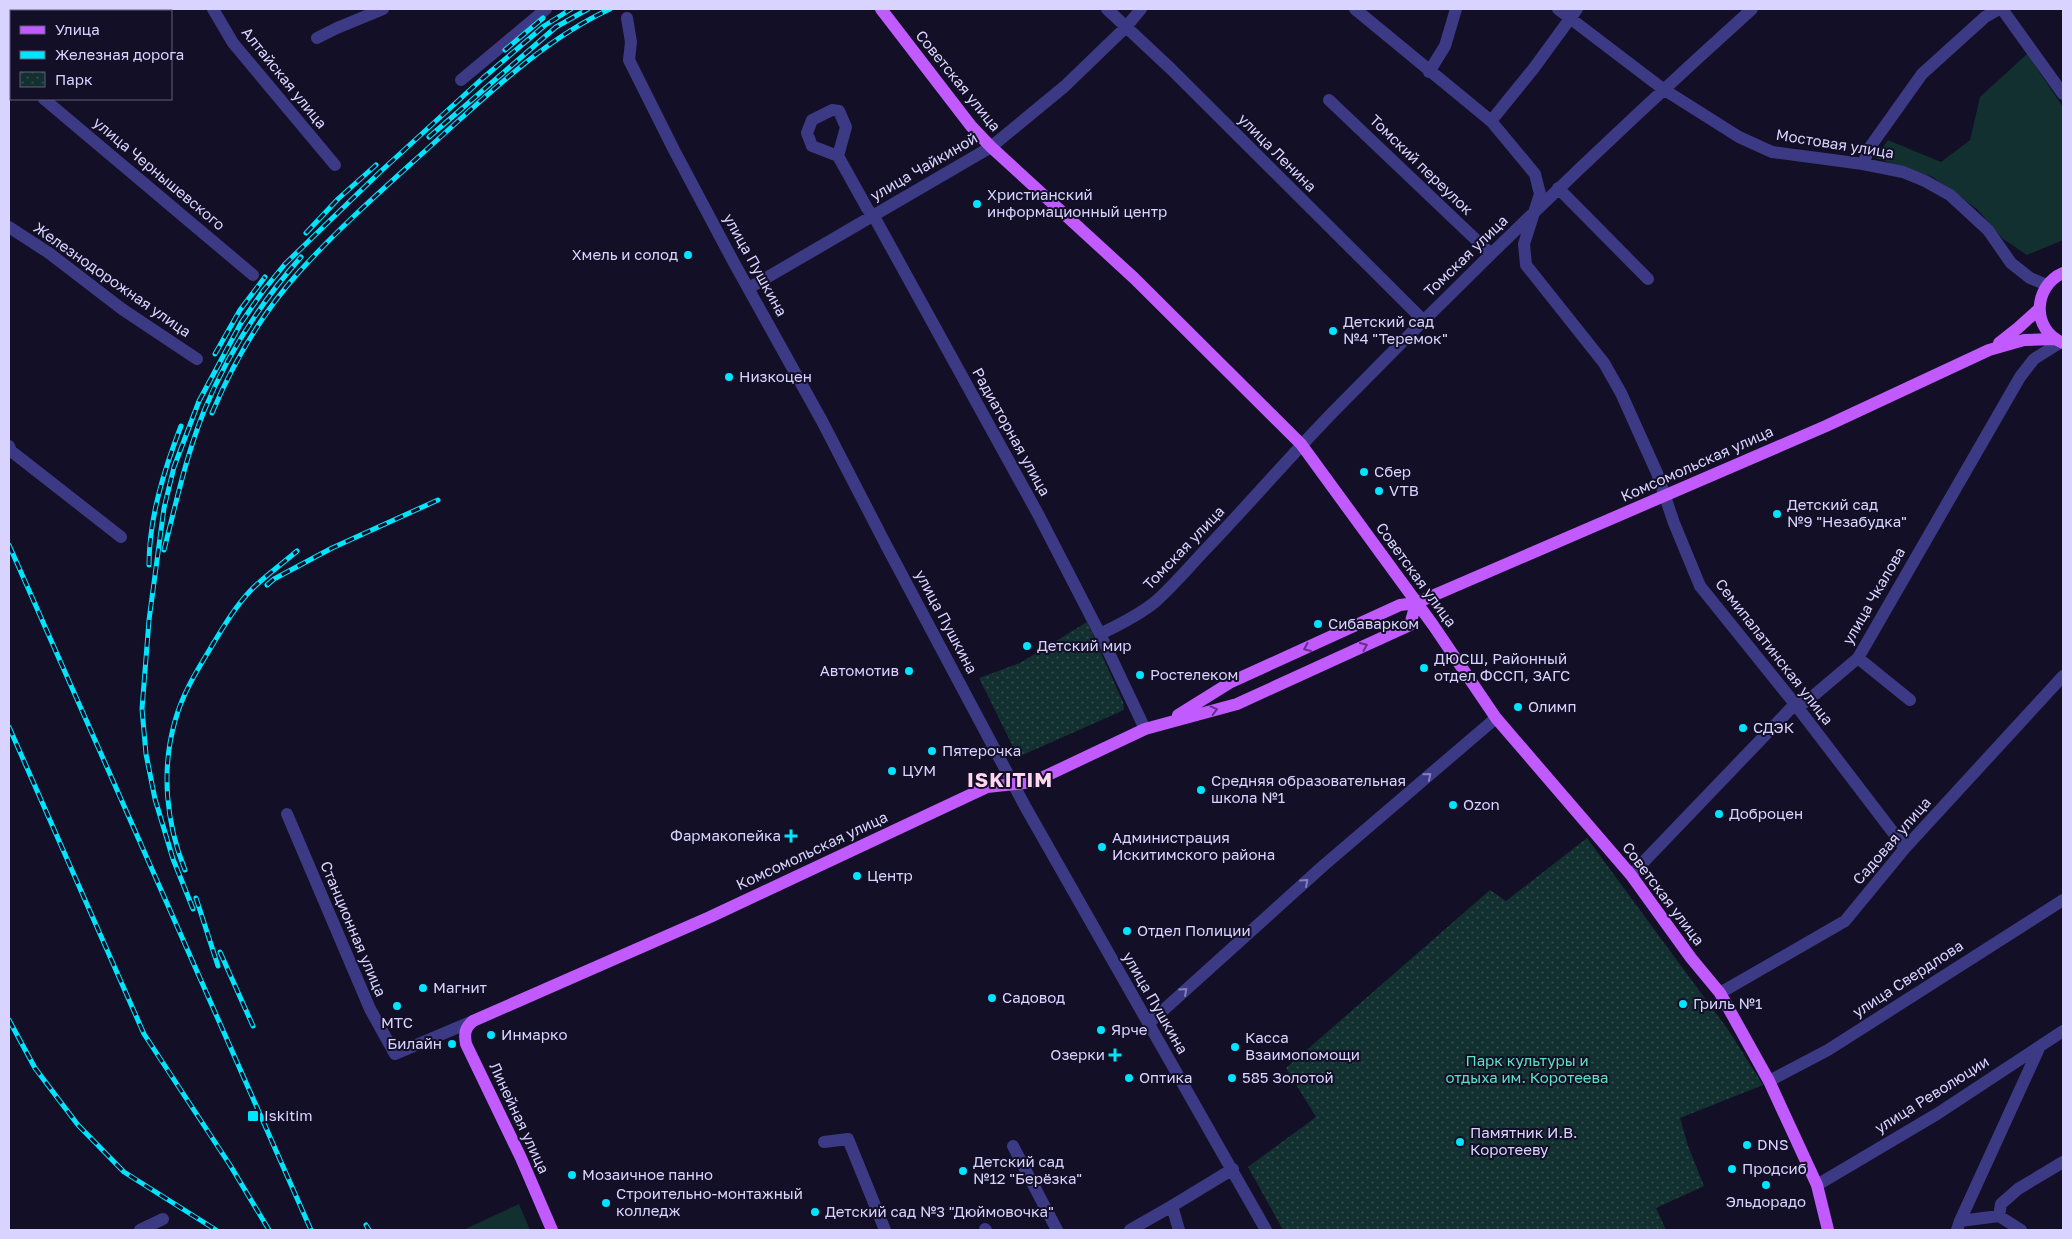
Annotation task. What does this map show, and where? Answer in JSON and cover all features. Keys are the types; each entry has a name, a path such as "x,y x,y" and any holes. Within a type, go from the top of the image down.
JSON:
{"main road":[{"name":"Советская улица","path":"881,9 970,126 1134,278 1301,444 1416,603 1496,718 1631,875 1691,958 1720,993 1769,1081 1816,1185 1828,1230"},
{"path":"2060,341 2044,326 2039,308 2041,295 2047,285 2055,277 2063,273"},
{"name":"Комсомольская улица","path":"1989,350 2018,328 2039,308"},
{"name":"Комсомольская улица","path":"1167,722 1231,682 1400,606 1416,603 1898,394 1989,350 2024,340 2060,341"},
{"name":"Комсомольская улица","path":"473,1021 710,916 987,787 1033,782 1145,729 1237,704 1410,625 1416,603"},
{"name":"Линейная улица","path":"473,1021 466,1026 466,1044 521,1158 552,1230"}],"street":[{"name":"Алтайская улица","path":"213,9 233,43 335,165"},
{"path":"317,38 383,9"},
{"path":"461,80 546,9"},
{"name":"улица Ленина","path":"1108,9 1171,69 1423,320"},
{"name":"улица Чайкиной","path":"750,288 991,147 1065,86 1126,27 1141,9"},
{"name":"Семипалатинская улица","path":"1355,9 1429,72 1490,120 1535,174 1540,194 1524,244 1526,265 1608,371 1633,418 1657,473 1664,496 1700,586 1795,704 1905,848"},
{"path":"1429,72 1445,46 1456,9"},
{"name":"Мостовая улица","path":"1558,9 1574,14 1662,89 1740,137 1772,152 1863,164 1903,172 1950,194 1988,230 2011,263 2030,278 2047,285"},
{"name":"Томская улица","path":"1100,634 1122,624 1154,603 1264,488 1301,444 1423,320 1535,214 1558,188 1662,89 1752,9"},
{"path":"1863,164 1870,147 1922,74 1985,17 2001,9 2063,94"},
{"path":"1490,120 1534,68 1574,14"},
{"name":"улица Пушкина","path":"627,18 631,42 630,60 674,150 822,421 1014,785 1266,1230"},
{"name":"улица Чернышевского","path":"45,100 253,275"},
{"name":"Томский переулок","path":"1329,100 1491,254"},
{"name":"Радиаторная улица","path":"838,156 867,208 874,216 1033,505 1100,634 1145,729"},
{"path":"1558,188 1648,279"},
{"name":"Железнодорожная улица","path":"9,228 49,253 122,309 197,359"},
{"name":"улица Чкалова","path":"1631,875 1795,704 1806,702 1858,658 2020,377 2034,359 2060,341"},
{"path":"9,446 11,451 122,537"},
{"path":"1858,658 1910,700"},
{"name":"Садовая улица","path":"1720,993 1845,922 1905,848 2063,676"},
{"path":"1148,1024 1323,866 1496,718"},
{"name":"Станционная улица","path":"287,814 370,1009 395,1054 473,1021"},
{"name":"улица Свердлова","path":"1769,1081 1828,1050 2063,900"},
{"name":"улица Революции","path":"1816,1185 1937,1114 2063,1031"},
{"path":"1959,1226 2040,1045"},
{"path":"824,1142 848,1139 885,1230"},
{"path":"1013,1146 1057,1230"},
{"path":"1999,1216 2001,1204 2018,1190 2063,1162"},
{"path":"1130,1230 1233,1169"},
{"path":"1172,1206 1179,1230"},
{"path":"1959,1226 1999,1216 2021,1230"},
{"path":"140,1230 163,1219"}],"green space":[{"path":"2027,54 2063,107 2063,240 2027,255 2003,239 1978,210 1933,177 1875,158 1888,140 1941,162 1970,140 1980,97"},
{"path":"1087,622 1123,702 1124,710 1018,757 979,678 1020,663"},
{"name":"Парк культуры и отдыха им. Коротеева","path":"1587,838 1729,1031 1763,1085 1680,1118 1688,1146 1704,1186 1656,1208 1666,1230 1283,1230 1248,1167 1316,1117 1286,1068 1490,890 1506,901"},
{"path":"519,1204 530,1230 463,1230"}],"railway":[{"path":"193,909 173,859 155,799 146,754 142,709 149,620 164,508 174,467 199,401 241,323 285,264 380,172 483,78 544,26 571,9"},
{"path":"429,137 556,27 588,9"},
{"path":"212,413 239,357 261,321 286,287 334,235 504,80 545,48 588,20 610,9"},
{"path":"505,50 543,18"},
{"path":"306,233 339,198 376,165"},
{"path":"164,550 192,445 213,390 246,330 272,292 301,257"},
{"path":"215,354 240,310 265,277"},
{"path":"149,565 152,530 159,494 181,426"},
{"path":"267,585 274,579 332,548 438,500"},
{"path":"9,545 311,1230"},
{"path":"185,870 173,834 167,777 168,758 178,711 195,675 239,604 256,585 297,551"},
{"path":"9,727 144,1034 230,1165 269,1230"},
{"path":"196,898 218,966"},
{"path":"220,952 253,1026"},
{"path":"9,1020 35,1068 53,1092 78,1125 124,1172 216,1230"},
{"path":"366,1225 369,1230"}],"place":[{"name":"Христианский информационный центр","path":"977,204"},
{"name":"Хмель и солод","path":"688,255"},
{"name":"Детский сад №4 \"Теремок\"","path":"1333,331"},
{"name":"Низкоцен","path":"729,377"},
{"name":"Сбер","path":"1364,472"},
{"name":"VTB","path":"1379,491"},
{"name":"Детский сад №9 \"Незабудка\"","path":"1777,514"},
{"name":"Сибаварком","path":"1318,624"},
{"name":"Детский мир","path":"1027,646"},
{"name":"ДЮСШ, Районный отдел ФССП, ЗАГС","path":"1424,668"},
{"name":"Автомотив","path":"909,671"},
{"name":"Ростелеком","path":"1140,675"},
{"name":"Олимп","path":"1518,707"},
{"name":"СДЭК","path":"1743,728"},
{"name":"Пятерочка","path":"932,751"},
{"name":"ЦУМ","path":"892,771"},
{"name":"Средняя образовательная школа №1","path":"1201,790"},
{"name":"Ozon","path":"1453,805"},
{"name":"Доброцен","path":"1719,814"},
{"name":"Фармакопейка","path":"791,836"},
{"name":"Администрация Искитимского района","path":"1102,847"},
{"name":"Центр","path":"857,876"},
{"name":"Отдел Полиции","path":"1127,931"},
{"name":"Магнит","path":"423,988"},
{"name":"Садовод","path":"992,998"},
{"name":"Гриль №1","path":"1683,1004"},
{"name":"МТС","path":"397,1006"},
{"name":"Ярче","path":"1101,1030"},
{"name":"Инмарко","path":"491,1035"},
{"name":"Билайн","path":"452,1044"},
{"name":"Касса Взаимопомощи","path":"1235,1047"},
{"name":"Озерки","path":"1115,1055"},
{"name":"Оптика","path":"1129,1078"},
{"name":"585 Золотой","path":"1232,1078"},
{"name":"Iskitim","path":"253,1116"},
{"name":"Памятник И.В. Коротееву","path":"1460,1142"},
{"name":"DNS","path":"1747,1145"},
{"name":"Продсиб","path":"1732,1169"},
{"name":"Детский сад №12 \"Берёзка\"","path":"963,1171"},
{"name":"Мозаичное панно","path":"572,1175"},
{"name":"Эльдорадо","path":"1766,1185"},
{"name":"Строительно-монтажный колледж","path":"606,1203"},
{"name":"Детский сад №3 \"Дюймовочка\"","path":"815,1212"}],"district":[{"name":"ISKITIM","path":"1010,780"}]}
